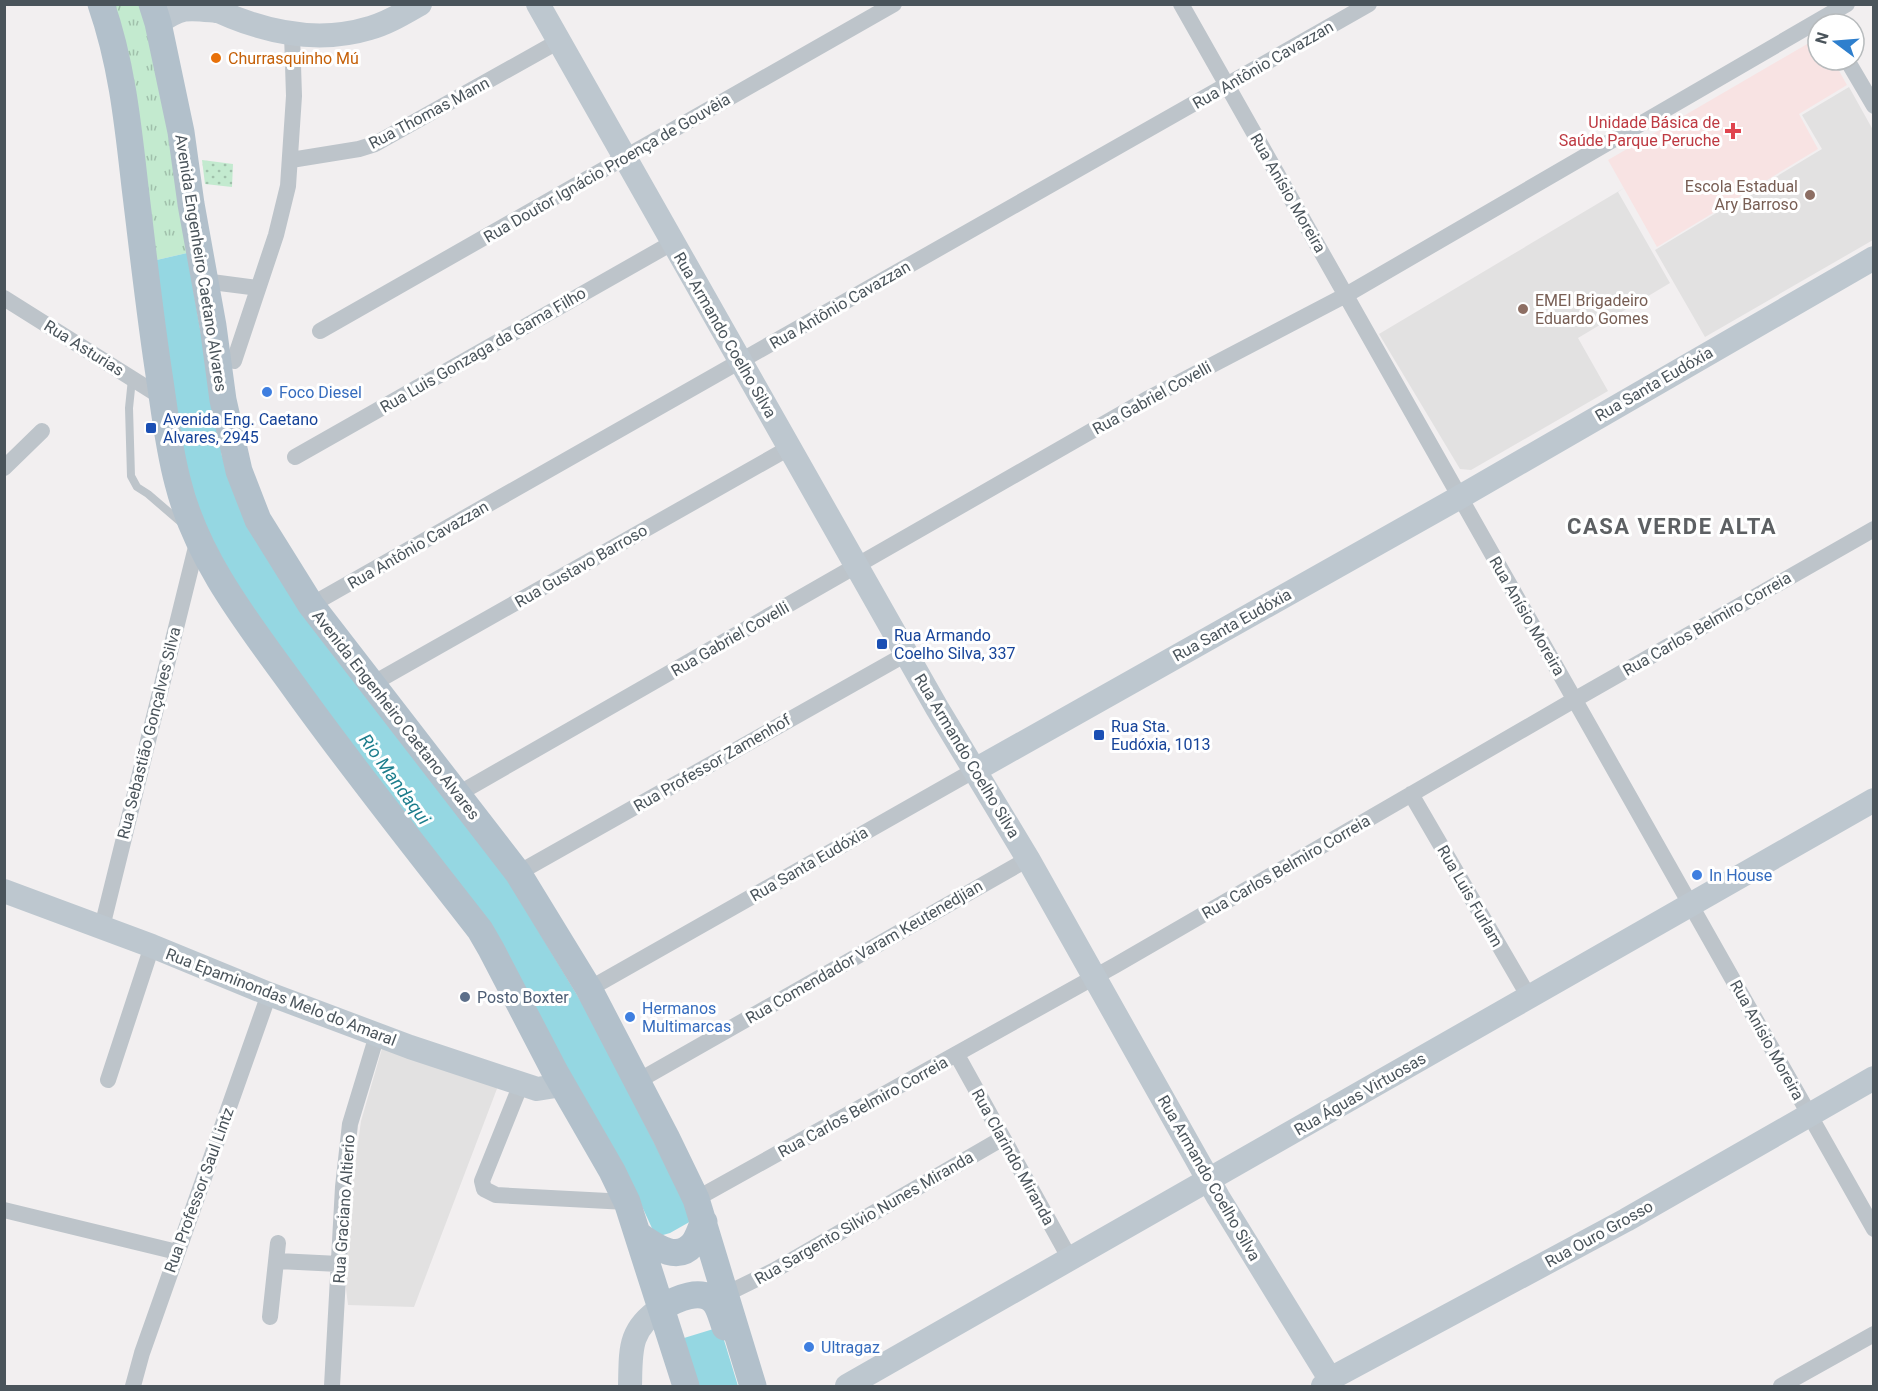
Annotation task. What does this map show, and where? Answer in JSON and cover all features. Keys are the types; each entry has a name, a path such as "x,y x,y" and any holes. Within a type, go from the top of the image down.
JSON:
{"main road":[{"path":"101,4 111,32 122,85 151,318 178,484 197,537 218,578 283,672 338,747 480,930 627,1202 640,1236 686,1386"},
{"name":"Avenida Engenheiro Caetano Alvares","path":"155,14 181,132 223,400 239,471 258,520 311,605 518,873 589,989 638,1081 700,1211 753,1386"},
{"path":"640,1236 663,1251 682,1251 694,1243 700,1211"},
{"path":"661,1308 684,1297 696,1295 711,1299 716,1304 730,1341 740,1349"}],"street":[{"path":"155,14 170,15 185,8 210,8 240,20 292,34 338,34 372,28 420,4"},
{"name":"Rua Armando Coelho Silva","path":"538,4 906,654 1028,859 1209,1181 1327,1383"},
{"name":"Rua Doutor Ignácio Proença de Gouvêia","path":"320,331 894,4"},
{"name":"Rua Anísio Moreira","path":"1181,4 1874,1228"},
{"name":"Rua Antônio Cavazzan","path":"311,605 1369,4"},
{"name":"Rua Gabriel Covelli","path":"1830,12 1847,4"},
{"name":"Rua Gabriel Covelli","path":"458,794 1149,398 1346,295 1806,25"},
{"path":"234,362 276,235 288,186 294,96 292,34"},
{"name":"Rua Thomas Mann","path":"291,160 359,149 375,144 559,41"},
{"path":"1855,72 1874,106"},
{"name":"Rua Luis Gonzaga da Gama Filho","path":"294,457 672,243"},
{"name":"Rua Santa Eudóxia","path":"589,989 1460,497 1874,258"},
{"path":"204,281 258,288"},
{"name":"Rua Asturias","path":"4,298 163,398"},
{"path":"4,468 42,431"},
{"name":"Rua Gustavo Barroso","path":"372,684 789,448"},
{"name":"Rua Carlos Belmiro Correia","path":"700,1211 957,1055 1874,529"},
{"name":"Rua Sebastião Gonçalves Silva","path":"102,927 197,537"},
{"name":"Rua Professor Zamenhof","path":"518,873 906,654"},
{"name":"Rua Luis Furlam","path":"1411,794 1530,997"},
{"name":"Rua Águas Virtuosas","path":"847,1386 1874,800"},
{"name":"Rua Comendador Varam Keutenedjian","path":"638,1081 1028,859"},
{"name":"Rua Epaminondas Melo do Amaral","path":"4,891 152,946 377,1035 537,1089 562,1085"},
{"path":"108,1080 152,946"},
{"name":"Rua Professor Saul Lintz","path":"133,1386 177,1252 269,994"},
{"name":"Rua Graciano Altierio","path":"332,1386 343,1187 350,1124 377,1035"},
{"name":"Rua Clarindo Miranda","path":"957,1055 1070,1259"},
{"name":"Rua Ouro Grosso","path":"1327,1383 1626,1220 1874,1078"},
{"path":"521,1084 482,1181 484,1189 496,1195 627,1202"},
{"name":"Rua Sargento Silvio Nunes Miranda","path":"724,1295 775,1270 1003,1138"},
{"path":"4,1210 177,1252"},
{"path":"270,1317 278,1261 278,1243"},
{"path":"278,1261 339,1264"},
{"path":"630,1386 632,1346 639,1327 647,1317 661,1308"},
{"path":"1781,1386 1874,1334"}],"lane":[{"path":"132,379 129,408 131,476 137,487 197,537"}],"shaded area":[{"name":"Unidade Básica de Saúde Parque Peruche","path":"1806,45 1806,72 1840,72 1847,85 1799,114 1818,149 1657,247 1608,160"},
{"name":"Escola Estadual Ary Barroso","path":"1849,87 1873,130 1873,240 1705,337 1655,250 1822,149 1802,115"},
{"name":"EMEI Brigadeiro Eduardo Gomes","path":"1624,188 1618,192 1670,283 1578,338 1608,391 1471,470 1460,469 1379,334"},
{"path":"383,1045 498,1086 414,1307 348,1305 345,1281 350,1202 361,1121"}],"green space":[{"path":"109,5 145,5 152,24 187,253 148,262"},
{"path":"202,160 233,164 232,187 205,184"}],"water":[{"name":"Rio Mandaqui","path":"187,253 222,456 255,538 504,874 594,1023 693,1220 670,1233 656,1237 640,1202 574,1081 246,612 184,487 148,262"},
{"path":"720,1327 738,1386 699,1386 684,1338"}],"place":[{"name":"Churrasquinho Mú","path":"216,58"},
{"name":"Unidade Básica de Saúde Parque Peruche","path":"1733,131"},
{"name":"Escola Estadual Ary Barroso","path":"1810,195"},
{"name":"EMEI Brigadeiro Eduardo Gomes","path":"1523,309"},
{"name":"Foco Diesel","path":"267,392"},
{"name":"Avenida Eng. Caetano Alvares, 2945","path":"151,428"},
{"name":"Rua Armando Coelho Silva, 337","path":"882,644"},
{"name":"Rua Sta. Eudóxia, 1013","path":"1099,735"},
{"name":"In House","path":"1697,875"},
{"name":"Posto Boxter","path":"465,997"},
{"name":"Hermanos Multimarcas","path":"630,1017"},
{"name":"Ultragaz","path":"809,1347"}],"district":[{"name":"CASA VERDE ALTA","path":"1672,526"}]}
